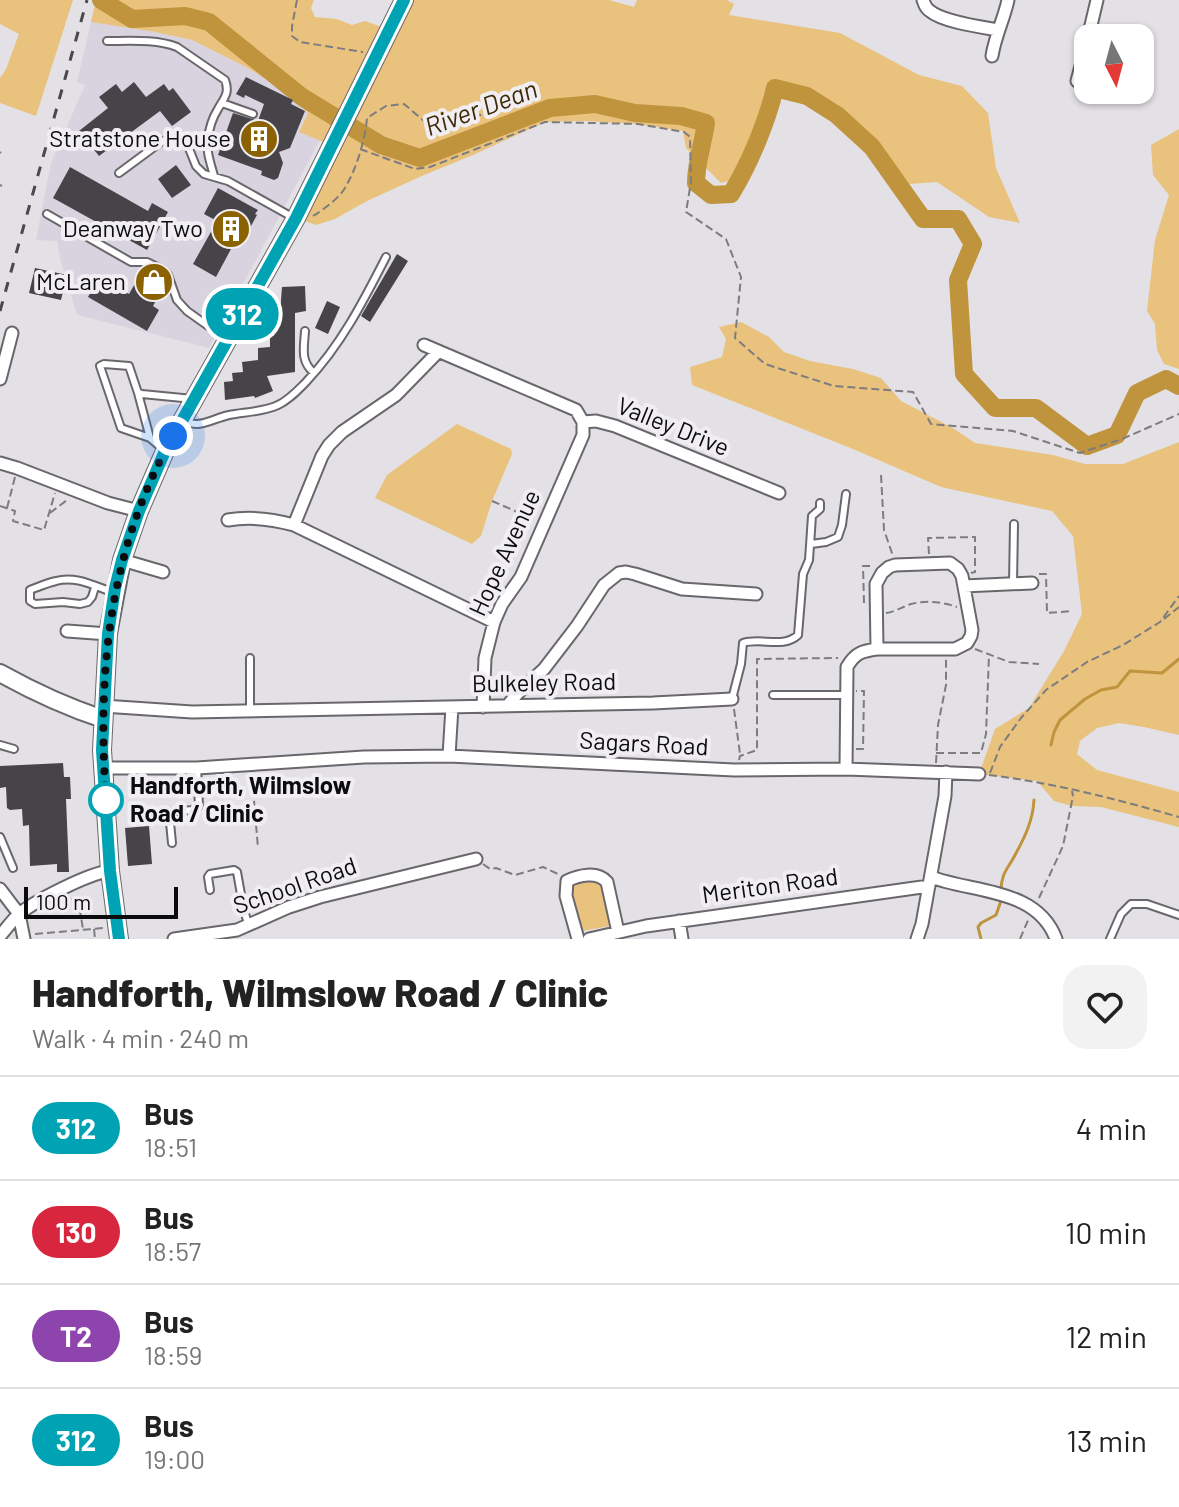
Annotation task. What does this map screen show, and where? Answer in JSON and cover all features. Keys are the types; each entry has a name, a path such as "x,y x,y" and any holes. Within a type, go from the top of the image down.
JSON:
{"street":[{"path":"118,933 110,871 103,768 103,713 108,634 122,560 165,451 296,218 404,0"},
{"path":"923,0 927,9 943,17 998,30"},
{"path":"992,56 1008,0"},
{"path":"1091,24 1097,0"},
{"path":"0,379 12,333"},
{"name":"Valley Drive","path":"424,345 576,410 583,422 596,421 615,426 779,493"},
{"path":"294,525 329,445 342,432 396,395 438,352"},
{"name":"Hope Avenue","path":"483,707 485,658 494,622 502,604 521,577 583,435 583,422"},
{"path":"0,463 108,503 139,511"},
{"path":"228,520 260,518 294,525 494,622"},
{"path":"122,560 164,573"},
{"path":"846,769 847,667 859,652 877,649 955,649 967,643 972,630 958,569 950,563 929,563 895,565 886,569 876,584 877,649"},
{"path":"508,705 544,669 604,585 619,573 635,574 682,589 756,594"},
{"path":"963,581 1013,584 1034,578"},
{"path":"67,631 108,634"},
{"path":"0,673 69,708 103,713"},
{"name":"Bulkeley Road","path":"103,713 483,707 732,699"},
{"path":"449,756 452,707"},
{"name":"Sagars Road","path":"103,768 197,768 364,757 449,756 734,770 846,769 984,774"},
{"path":"917,939 945,796 940,772"},
{"name":"School Road","path":"174,939 249,926 289,907 320,897 476,859"},
{"path":"0,936 19,914 65,887 110,871"},
{"path":"578,939 566,896 567,881 578,877 594,875 607,882 618,932"},
{"path":"930,882 1012,897 1031,907 1050,925 1056,939"},
{"name":"Meriton Road","path":"593,938 679,921 930,882"},
{"path":"0,889 19,914 24,937"},
{"path":"679,921 682,939"}],"lane":[{"path":"107,41 171,44 225,80 227,94 218,107 207,144 214,176"},
{"path":"222,103 253,114"},
{"path":"119,173 161,142 177,138 186,143 196,166 204,174 228,181 296,218"},
{"path":"47,214 131,262 147,262 163,270 168,275 177,300 187,311 228,340"},
{"path":"182,421 199,425 227,415 267,409 292,397 353,321 386,257"},
{"path":"305,331 303,357 314,373"},
{"path":"150,438 129,366 100,366 121,428 150,438 165,451"},
{"path":"138,393 195,399"},
{"path":"811,544 838,537 846,494"},
{"path":"732,699 743,643 786,642 798,635 812,516 820,509 820,503"},
{"path":"1013,584 1014,524"},
{"path":"95,587 88,602 80,604 35,604 30,601 30,590 57,580 76,580 115,593"},
{"path":"250,658 250,711"},
{"path":"773,695 847,693"},
{"path":"0,745 14,749"},
{"path":"172,843 169,812 193,810 199,806 197,768"},
{"path":"0,837 13,868"},
{"path":"210,890 210,874 237,872 249,926"},
{"path":"1110,939 1121,914 1131,904 1147,904 1179,915"}],"path":[{"path":"297,0 292,36 300,42 362,52"},
{"path":"296,218 314,216 339,196 346,187 360,148 367,118 386,106 404,104 437,132 502,108 510,95"},
{"path":"360,148 415,169 430,167 545,122 638,124 684,132 690,137 691,182 686,212 726,239 741,277 735,338 765,364 834,386 913,392 931,424 1013,431 1080,453 1179,414"},
{"path":"7,508 17,468"},
{"path":"881,475 884,530 895,565"},
{"path":"0,506 15,511 13,521 44,530 58,484"},
{"path":"49,513 77,492"},
{"path":"492,501 544,524"},
{"path":"929,563 928,538 975,537 975,572 963,581"},
{"path":"1034,578 1046,574 1047,613 1072,611"},
{"path":"1160,622 1179,596"},
{"path":"877,613 936,602 969,611"},
{"path":"1179,607 1160,622 1087,662 1046,690 1021,718 984,774 1037,781 1179,817"},
{"path":"967,643 974,649 1018,664 1039,664"},
{"path":"940,772 936,753 946,685 947,649"},
{"path":"936,753 981,753 986,734 989,655"},
{"path":"831,658 845,658"},
{"path":"846,749 863,749 864,691 847,693"},
{"path":"732,699 740,756"},
{"path":"251,764 258,848"},
{"path":"1020,939 1031,907 1063,846 1073,796 1071,789"},
{"path":"476,859 490,869 515,875 543,867 567,881"},
{"path":"65,887 80,911 83,930"},
{"path":"24,937 94,929 118,933"},
{"path":"94,929 95,939"}],"shaded area":[{"path":"0,0 73,0 36,116 0,103 0,78 19,34 0,24"},
{"path":"96,0 314,0 311,8 315,17 337,19 352,25 365,21 396,32 413,0 609,0 634,7 637,0 727,0 734,4 729,15 840,33 919,75 962,86 988,113 996,168 1020,223 989,217 937,182 909,184 873,138 813,89 769,83 741,178 721,183 686,148 683,131 638,124 545,122 316,225 296,218 333,146 299,132 308,113 282,89 192,40 91,22"},
{"path":"91,22 192,40 248,68 282,89 308,113 299,131 320,140 209,348 77,315 57,241 36,240 51,163 85,85 77,82"},
{"path":"1179,129 1179,369 1164,364 1157,350 1155,324 1147,311 1155,240 1169,195 1153,175 1151,145"},
{"path":"741,322 769,337 784,352 881,378 901,401 975,443 1053,455 1085,464 1123,464 1179,442 1179,735 1119,723 1097,728 1080,741 1077,754 1097,770 1179,792 1179,827 1101,807 1072,806 1054,801 1037,781 979,774 995,729 1029,708 1064,651 1082,614 1073,536 1052,511 941,487 692,385 690,367 722,357 726,339 719,327"},
{"path":"457,424 511,449 512,454 481,536 472,544 375,498 387,475"},
{"path":"595,879 603,883 612,923 582,931 569,889 576,882"}],"building":[{"name":"Stratstone House","path":"246,77 293,100 291,104 305,111 290,148 279,152 283,163 278,178 274,180 261,175 262,171 218,155 233,113 258,121 264,104 236,94"},
{"path":"134,82 146,97 164,84 169,91 173,88 191,112 172,126 160,111 99,156 79,131 108,108 99,97 116,84 122,92"},
{"path":"176,165 191,185 172,198 158,179"},
{"path":"70,167 148,211 152,203 168,212 147,250 53,198"},
{"name":"Deanway Two","path":"218,188 258,210 244,239 238,236 216,277 193,264 217,221 204,214"},
{"path":"397,254 408,261 370,322 361,316"},
{"path":"35,268 67,275 61,300 29,293"},
{"path":"144,268 159,275 165,284 153,306 159,310 147,331 88,297 99,277 129,294"},
{"path":"305,286 306,311 295,313 295,372 267,376 273,391 255,398 225,400 224,382 233,381 232,373 243,372 242,362 258,360 258,348 270,347 270,313 280,313 282,287"},
{"path":"327,301 340,307 328,334 315,328"},
{"path":"63,763 64,777 70,777 71,799 66,799 69,872 57,872 57,864 30,866 29,825 23,826 22,809 7,808 6,787 0,788 0,766"},
{"path":"149,826 152,864 128,866 125,828"}],"waterway":[{"name":"River Dean","path":"101,0 132,19 185,16 209,22 302,97 381,145 420,158 550,108 595,104 635,113 681,116 706,123 696,183 711,195 731,194 757,143 775,88 807,96 837,115 872,147 923,219 958,219 973,244 958,280 964,374 995,408 1036,408 1087,446 1117,435 1137,393 1166,379 1179,386"},
{"path":"1051,745 1060,720 1085,699 1101,690 1117,687 1130,671 1162,673 1179,659"},
{"path":"1001,891 1004,875 1028,828 1034,800"},
{"path":"981,939 978,927 996,915 1002,898"}],"railway":[{"path":"0,311 87,0"}],"bus line":[{"name":"312","path":"119,939 110,871 102,750 108,634 122,560 165,451 296,218 404,0"}],"place":[{"name":"Stratstone House","path":"259,139"},
{"name":"Deanway Two","path":"231,229"},
{"name":"McLaren","path":"154,282"},
{"name":"Handforth, Wilmslow Road / Clinic","path":"106,800"}],"route":[{"path":"106,800 102,750 103,706 115,588 139,511 173,436"}]}
